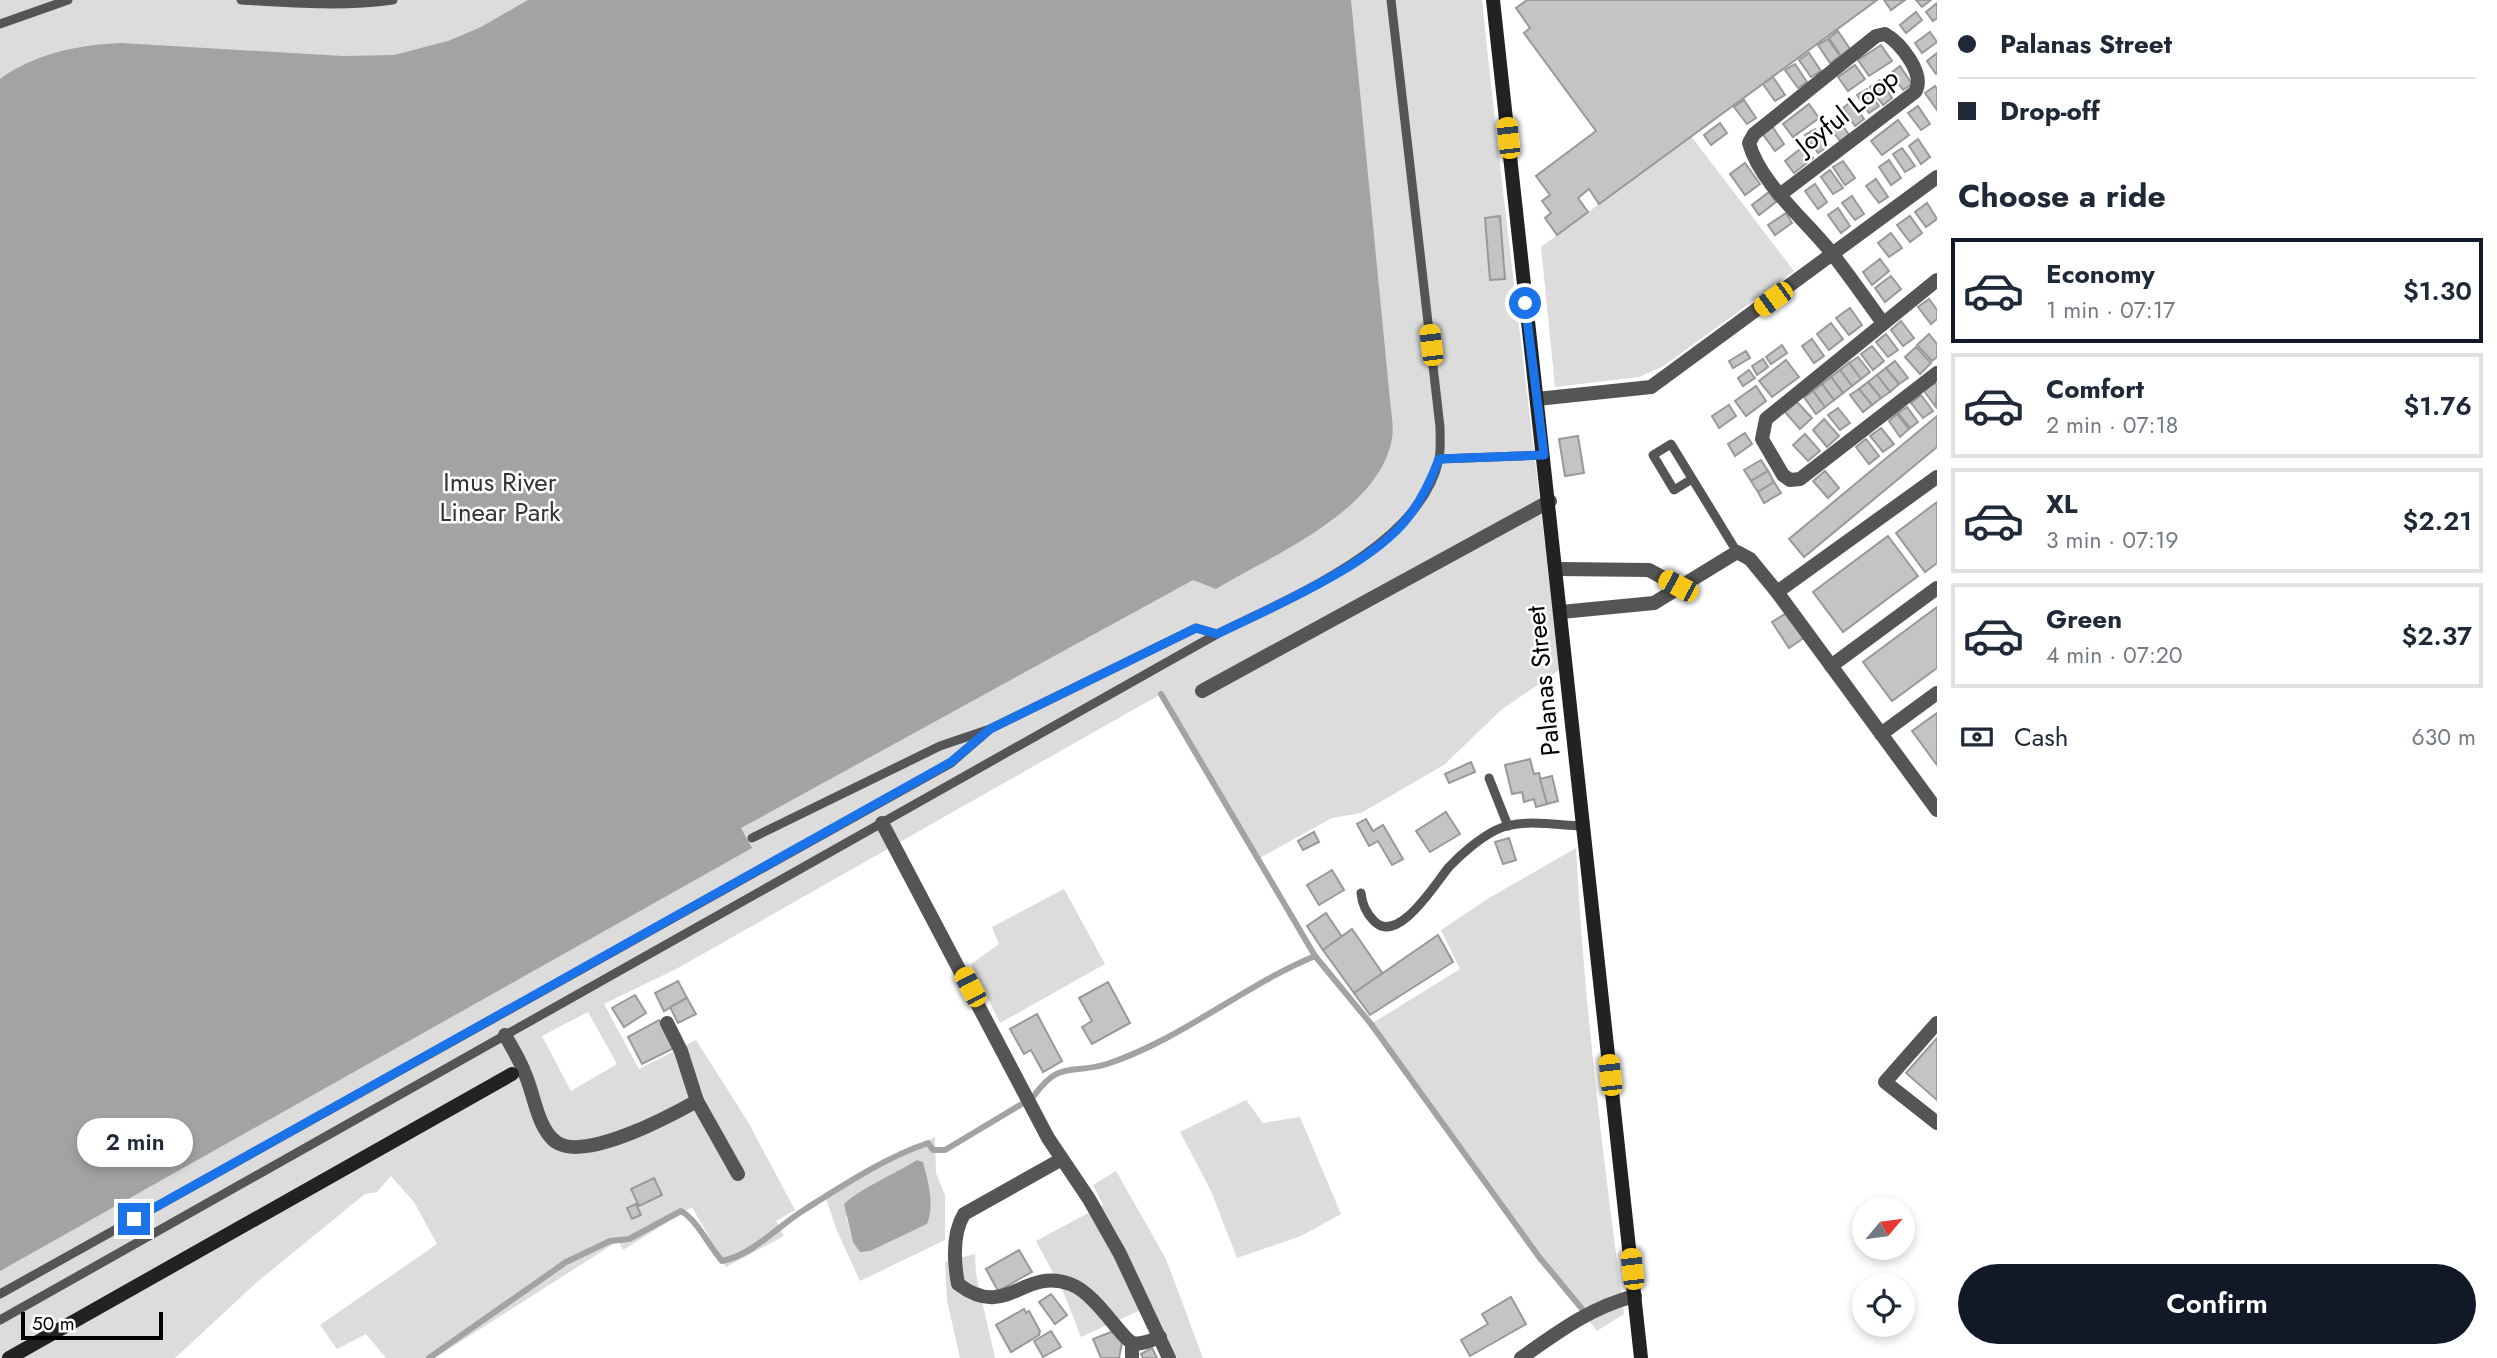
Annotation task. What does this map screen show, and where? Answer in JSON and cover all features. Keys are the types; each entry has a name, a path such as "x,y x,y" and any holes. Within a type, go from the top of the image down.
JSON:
{"main road":[{"name":"Palanas Street","path":"1493,0 1557,569 1581,826 1642,1358"},
{"path":"9,1358 512,1074"}],"street":[{"name":"Joyful Loop","path":"1885,34 1893,38 1919,76 1920,85 1915,92 1781,194 1752,152 1749,143 1754,134 1877,36 1885,34"},
{"path":"1537,399 1651,387 1937,177"},
{"path":"1781,194 1834,255 1883,323"},
{"path":"1937,280 1766,419 1762,439 1783,475 1790,481 1800,479 1937,373"},
{"path":"1777,592 1937,477"},
{"path":"1202,691 1549,501"},
{"path":"1561,612 1654,603 1737,552 1750,559 1777,592 1935,804"},
{"path":"1557,569 1649,570 1678,586"},
{"path":"1832,666 1937,588"},
{"path":"1881,734 1937,693"},
{"path":"882,823 1062,1159 1120,1254 1169,1358"},
{"path":"667,1023 681,1051 697,1101 738,1174"},
{"path":"1937,1023 1885,1082 1937,1123"},
{"path":"505,1035 526,1074 542,1121 555,1141 567,1146 612,1139 697,1101"},
{"path":"1062,1159 964,1214 958,1223 956,1239 955,1266 958,1284 974,1296 988,1299 999,1298 1040,1280 1073,1285 1111,1317 1132,1350 1160,1337"},
{"path":"1521,1358 1582,1315 1613,1301 1635,1296"}],"lane":[{"path":"0,24 19,14 68,0"},
{"path":"241,0 332,4 393,0"},
{"path":"0,1320 1217,634 1292,597 1377,548 1408,518 1430,483 1439,459 1437,398 1391,0"},
{"path":"1692,480 1674,490 1653,455 1671,444 1737,552"},
{"path":"1439,459 1544,455"},
{"path":"752,838 940,747 990,729 1196,628 1217,634"},
{"path":"0,1294 951,762 990,729"},
{"path":"1489,778 1508,826"},
{"path":"1361,893 1362,902 1377,924 1388,927 1401,922 1427,896 1450,866 1480,841 1508,826 1581,826"}],"green space":[{"name":"Imus River Linear Park","path":"0,0 1482,0 1559,670 1501,710 1444,765 1361,813 1332,818 1258,859 1161,694 678,968 604,1004 639,1069 696,1040 748,1122 795,1210 776,1221 784,1236 726,1267 692,1207 623,1250 618,1241 435,1358 386,1358 366,1334 337,1349 320,1325 437,1244 414,1202 391,1176 377,1192 365,1194 257,1282 175,1358 0,1358","holes":["588,1012 617,1064 571,1091 542,1036"]},
{"path":"1691,136 1794,271 1662,367 1639,377 1555,387 1541,247"},
{"path":"1576,848 1595,1081 1624,1314 1597,1331 1539,1257 1371,1024 1460,969 1441,930 1489,898"},
{"path":"1064,889 1105,964 1000,1023 971,964 999,944 992,927"},
{"path":"1246,1100 1263,1123 1300,1117 1341,1214 1301,1236 1237,1258 1211,1191 1180,1132"},
{"path":"935,1137 936,1173 945,1195 945,1240 860,1281 837,1231 824,1193","holes":["886,1180 927,1224 911,1231 853,1242 846,1216 872,1186"]},
{"path":"1116,1171 1166,1259 1203,1358 1177,1358 1152,1305 1081,1337 1063,1291 1036,1241 1103,1205 1093,1185"},
{"path":"975,1254 976,1274 995,1358 960,1358 947,1301 945,1262"}],"shaded area":[{"name":"Imus River Linear Park","path":"528,0 1351,0 1393,424 1392,438 1383,464 1368,487 1346,509 1294,545 1216,589 1193,580 741,828 752,848 0,1271 0,79 28,63 58,52 121,43 343,56 394,55 448,41 481,27"},
{"path":"917,1160 923,1162 930,1193 927,1224 870,1251 860,1252 853,1242 844,1204"}],"building":[{"path":"1527,0 1877,0 1599,204 1589,189 1578,198 1588,212 1557,235 1545,218 1551,213 1542,201 1550,195 1536,176 1596,131 1524,33 1530,28 1516,8"},
{"path":"1884,0 1905,0 1891,10"},
{"path":"1916,0 1931,0 1922,7"},
{"path":"1937,3 1937,18 1933,21 1926,12"},
{"path":"1916,12 1922,20 1906,33 1900,25"},
{"path":"1838,31 1850,49 1841,56 1829,38"},
{"path":"1930,32 1937,42 1922,53 1915,43"},
{"path":"1828,39 1840,56 1830,63 1818,45"},
{"path":"1881,45 1892,61 1869,76 1858,60"},
{"path":"1809,53 1821,71 1811,77 1799,60"},
{"path":"1937,53 1937,74 1936,74 1927,61"},
{"path":"1795,64 1807,82 1798,88 1785,70"},
{"path":"1855,65 1865,79 1848,91 1838,77"},
{"path":"1900,66 1912,84 1903,90 1891,73"},
{"path":"1773,77 1785,95 1775,101 1763,84"},
{"path":"1880,80 1892,98 1883,105 1870,87"},
{"path":"1935,86 1937,89 1937,110 1925,93"},
{"path":"1867,89 1879,106 1869,113 1857,95"},
{"path":"1744,100 1756,118 1747,124 1734,107"},
{"path":"1852,101 1864,119 1855,126 1843,108"},
{"path":"1809,104 1819,118 1793,137 1783,124"},
{"path":"1918,106 1930,124 1921,130 1908,113"},
{"path":"1837,117 1849,135 1840,141 1827,123"},
{"path":"1898,120 1909,135 1882,155 1871,141"},
{"path":"1720,123 1727,133 1711,145 1704,135"},
{"path":"1772,126 1784,144 1775,151 1762,133"},
{"path":"1815,129 1827,147 1818,153 1805,135"},
{"path":"1918,139 1930,157 1921,164 1909,146"},
{"path":"1804,146 1813,158 1794,173 1785,161"},
{"path":"1902,148 1915,166 1905,172 1893,154"},
{"path":"1889,160 1901,178 1891,185 1879,167"},
{"path":"1843,161 1855,178 1845,185 1833,167"},
{"path":"1745,163 1760,184 1745,195 1730,174"},
{"path":"1830,170 1843,188 1833,194 1821,177"},
{"path":"1876,179 1888,197 1879,203 1866,186"},
{"path":"1815,184 1827,202 1818,209 1805,191"},
{"path":"1769,192 1776,202 1759,215 1752,205"},
{"path":"1852,196 1864,214 1855,220 1842,203"},
{"path":"1927,203 1937,219 1926,227 1915,212"},
{"path":"1838,208 1850,226 1841,233 1828,215"},
{"path":"1786,213 1792,223 1775,235 1768,225"},
{"path":"1500,216 1505,279 1490,280 1485,218"},
{"path":"1910,216 1922,233 1910,242 1897,225"},
{"path":"1891,233 1902,248 1889,257 1878,243"},
{"path":"1880,259 1889,271 1872,285 1863,272"},
{"path":"1891,276 1901,289 1885,302 1875,288"},
{"path":"1929,299 1937,310 1937,319 1931,324 1918,307"},
{"path":"1850,308 1862,325 1849,335 1836,318"},
{"path":"1901,321 1914,338 1903,346 1891,330"},
{"path":"1831,323 1843,339 1829,350 1817,334"},
{"path":"1886,334 1898,350 1888,357 1876,342"},
{"path":"1929,334 1937,344 1937,357 1932,361 1917,345"},
{"path":"1812,339 1824,356 1814,363 1802,346"},
{"path":"1782,345 1787,353 1771,364 1766,357"},
{"path":"1872,346 1884,361 1873,370 1861,354"},
{"path":"1916,347 1931,363 1920,374 1905,357"},
{"path":"1746,351 1750,358 1733,368 1729,361"},
{"path":"1858,357 1870,372 1861,379 1849,363"},
{"path":"1763,359 1768,367 1757,375 1752,366"},
{"path":"1786,360 1799,377 1772,397 1759,381"},
{"path":"1895,361 1908,378 1899,384 1886,368"},
{"path":"1849,363 1861,379 1852,386 1840,370"},
{"path":"1886,368 1899,384 1890,392 1877,375"},
{"path":"1749,370 1755,378 1743,386 1738,378"},
{"path":"1840,370 1852,386 1843,393 1831,377"},
{"path":"1877,375 1890,392 1881,398 1868,382"},
{"path":"1831,377 1843,393 1834,400 1822,384"},
{"path":"1868,382 1881,398 1872,405 1859,389"},
{"path":"1935,383 1937,385 1936,407 1924,391"},
{"path":"1822,384 1834,400 1825,407 1813,391"},
{"path":"1756,386 1766,401 1746,416 1735,401"},
{"path":"1859,389 1872,405 1863,412 1850,395"},
{"path":"1813,391 1825,407 1816,414 1804,397"},
{"path":"1921,395 1933,411 1923,418 1911,403"},
{"path":"1797,402 1812,418 1800,429 1785,412"},
{"path":"1729,405 1736,416 1719,428 1712,416"},
{"path":"1907,407 1918,422 1910,428 1898,413"},
{"path":"1838,408 1850,423 1840,430 1828,415"},
{"path":"1897,414 1909,429 1900,437 1889,421"},
{"path":"1937,416 1937,447 1804,557 1789,539"},
{"path":"1824,419 1839,436 1827,447 1813,430"},
{"path":"1881,428 1894,444 1883,452 1870,436"},
{"path":"1745,433 1752,444 1735,456 1728,444"},
{"path":"1805,434 1820,451 1808,461 1793,445"},
{"path":"1578,436 1584,473 1565,476 1559,439"},
{"path":"1866,439 1879,456 1869,464 1856,447"},
{"path":"1761,460 1768,471 1751,481 1744,470"},
{"path":"1768,471 1774,482 1758,492 1751,481"},
{"path":"1825,471 1839,488 1828,498 1813,481"},
{"path":"1774,482 1781,493 1764,503 1758,492"},
{"path":"1937,502 1937,563 1925,572 1896,533"},
{"path":"1888,536 1918,576 1843,632 1813,592"},
{"path":"1937,607 1937,668 1892,701 1863,662"},
{"path":"1788,612 1805,637 1789,648 1772,622"},
{"path":"1937,713 1937,765 1912,731"},
{"path":"1530,759 1534,774 1539,773 1547,804 1536,807 1534,799 1524,802 1522,792 1512,794 1505,765"},
{"path":"1471,762 1475,772 1449,783 1445,774"},
{"path":"1552,776 1558,801 1547,804 1540,779"},
{"path":"1446,812 1460,834 1430,852 1416,831"},
{"path":"1366,819 1373,831 1383,825 1403,859 1392,865 1378,841 1369,846 1357,824"},
{"path":"1314,832 1319,842 1303,850 1298,841"},
{"path":"1509,838 1516,860 1503,864 1495,842"},
{"path":"1332,870 1344,890 1319,905 1307,885"},
{"path":"1326,913 1342,937 1323,950 1307,926"},
{"path":"1352,929 1383,974 1354,993 1323,950"},
{"path":"1438,935 1453,962 1370,1015 1354,993"},
{"path":"678,981 687,998 664,1011 655,993"},
{"path":"1108,982 1130,1023 1092,1044 1082,1027 1092,1021 1079,998"},
{"path":"635,995 646,1013 624,1027 612,1008"},
{"path":"687,998 696,1014 678,1023 670,1007"},
{"path":"1037,1014 1062,1061 1043,1072 1031,1050 1024,1054 1010,1029"},
{"path":"659,1020 674,1048 642,1064 628,1037"},
{"path":"1937,1038 1937,1100 1906,1073"},
{"path":"654,1178 662,1195 639,1206 631,1189"},
{"path":"636,1204 641,1215 632,1219 627,1208"},
{"path":"1019,1250 1032,1272 998,1291 986,1269"},
{"path":"1051,1294 1067,1315 1055,1324 1039,1302"},
{"path":"1511,1297 1526,1324 1470,1356 1461,1340 1488,1324 1482,1314"},
{"path":"1024,1309 1026,1313 1029,1311 1040,1331 1039,1335 1011,1352 996,1325"},
{"path":"1116,1330 1122,1343 1119,1358 1101,1358 1093,1339"},
{"path":"1051,1331 1061,1347 1043,1357 1034,1341"},
{"path":"1152,1348 1157,1358 1143,1358 1141,1354"}],"waterway":[{"path":"1161,694 1315,956 1371,1024 1539,1257 1583,1310"},
{"path":"1033,1097 1051,1077 1067,1070 1107,1064 1135,1053 1187,1027 1288,968 1315,956"},
{"path":"429,1358 566,1262 610,1241 629,1239 681,1211 698,1227 722,1261 733,1258 755,1246 804,1210 880,1164 928,1143 933,1150 945,1150 1025,1102"}],"route":[{"path":"134,1219 951,762 990,729 1196,628 1217,634 1292,597 1377,548 1408,518 1430,483 1439,459 1544,455 1525,303"}]}
